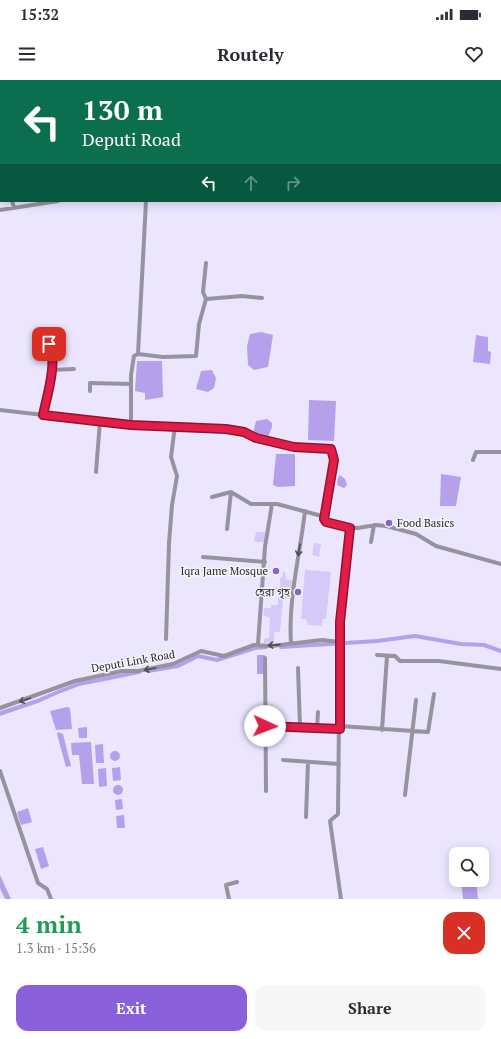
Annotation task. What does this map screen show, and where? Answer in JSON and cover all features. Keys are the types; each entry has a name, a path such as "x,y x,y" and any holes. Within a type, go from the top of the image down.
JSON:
{"street":[{"path":"12,202 14,208"},
{"path":"0,210 52,202"},
{"path":"131,425 131,384 134,356 138,354 146,202"},
{"path":"138,354 163,357 196,356 200,324 206,298 204,292 206,263"},
{"path":"206,298 242,296 262,298"},
{"path":"43,415 51,370 52,350 49,344 49,330"},
{"path":"51,370 74,369"},
{"path":"90,391 90,383 131,384"},
{"path":"0,410 131,425 226,429 244,432 256,438 294,447 331,449 334,460 324,519"},
{"path":"96,472 100,421"},
{"path":"166,639 169,543 172,505 178,476 171,457 175,426"},
{"path":"473,460 476,452 501,452"},
{"path":"227,529 231,492"},
{"path":"212,497 231,492 251,504 272,504 322,516 326,522 331,524 350,528 366,528 374,526 397,528 416,534 436,546 501,564"},
{"path":"258,644 264,562 272,504"},
{"path":"290,643 290,621 305,512"},
{"path":"371,542 374,526"},
{"path":"341,899 330,821 338,814 340,759 340,622 350,528"},
{"path":"204,556 264,562"},
{"name":"Deputi Link Road","path":"0,708 76,681 122,671 138,671 173,664 201,651 224,656 254,645 271,646 322,640 340,642"},
{"path":"377,655 394,656 400,661 440,661 501,669"},
{"path":"382,730 388,656"},
{"path":"265,658 266,790"},
{"path":"298,668 300,727"},
{"path":"257,725 317,728 372,727 374,729 382,730 428,732 434,694"},
{"path":"405,795 416,700"},
{"path":"317,728 318,712"},
{"path":"283,760 339,764"},
{"path":"306,817 308,762"},
{"path":"0,771 38,883 47,889 51,899"},
{"path":"229,899 226,885 236,882"}],"shaded area":[{"path":"261,332 273,335 268,367 254,370 248,365 247,346 250,334"},
{"path":"476,335 488,337 488,351 491,352 490,364 473,362"},
{"path":"137,361 162,361 163,397 145,400 145,393 135,391"},
{"path":"212,370 216,378 214,388 208,392 196,389 201,371"},
{"path":"309,400 336,401 334,441 308,440"},
{"path":"267,419 272,423 272,427 268,437 261,436 261,438 253,433 256,421"},
{"path":"276,454 295,454 295,486 278,487 273,485"},
{"path":"441,474 461,477 456,506 440,506"},
{"path":"340,475 345,479 347,485 344,488 337,485"},
{"path":"256,532 265,532 264,542 254,542"},
{"path":"314,543 321,544 319,557 312,555"},
{"path":"305,570 331,572 326,619 323,619 322,626 308,625 306,619 301,619"},
{"path":"283,572 285,572 286,579 293,581 292,593 287,594 287,599 283,600 280,632 274,632 274,643 264,643 264,639 269,638 270,618 263,615 264,608 271,608 271,605 278,605 278,594 273,591 274,587 280,588 280,578 282,578"},
{"path":"257,655 265,655 264,674 257,674"},
{"path":"63,688 65,691 38,703 0,716 0,711 37,699"},
{"path":"67,707 70,708 72,729 56,730 50,711"},
{"path":"87,727 87,738 79,738 78,728"},
{"path":"58,732 63,734 71,766 66,767 57,734"},
{"path":"91,742 94,784 82,784 79,755 72,755 71,743"},
{"path":"103,744 104,763 96,763 95,745"},
{"path":"113,751 117,751 119,752 119,760 113,761 110,758 110,754"},
{"path":"120,767 121,780 113,781 112,768"},
{"path":"106,768 107,786 99,787 98,769"},
{"path":"116,785 120,785 122,786 122,794 116,795 113,792 113,788"},
{"path":"122,799 123,809 116,810 115,800"},
{"path":"28,808 32,822 21,825 17,812"},
{"path":"124,815 125,828 117,828 116,816"},
{"path":"43,847 49,866 41,869 35,849"},
{"path":"0,875 11,899 5,899 0,888"},
{"path":"462,887 477,887 478,899 463,899"}],"waterway":[{"path":"281,647 377,641 415,636 461,644 484,645 501,651"},
{"path":"148,671 178,666 198,656 217,660 255,648 266,647"},
{"path":"61,691 79,684 139,672"}],"place":[{"name":"Food Basics","path":"389,523"},
{"name":"Iqra Jame Mosque","path":"276,571"},
{"name":"হেরা গৃহ","path":"298,592"}],"route":[{"path":"49,344 53,356 47,402 43,415 131,425 226,429 244,432 256,438 294,447 331,449 334,460 332,479 325,506 324,519 326,522 331,524 350,528 340,622 340,729 265,726"}]}
